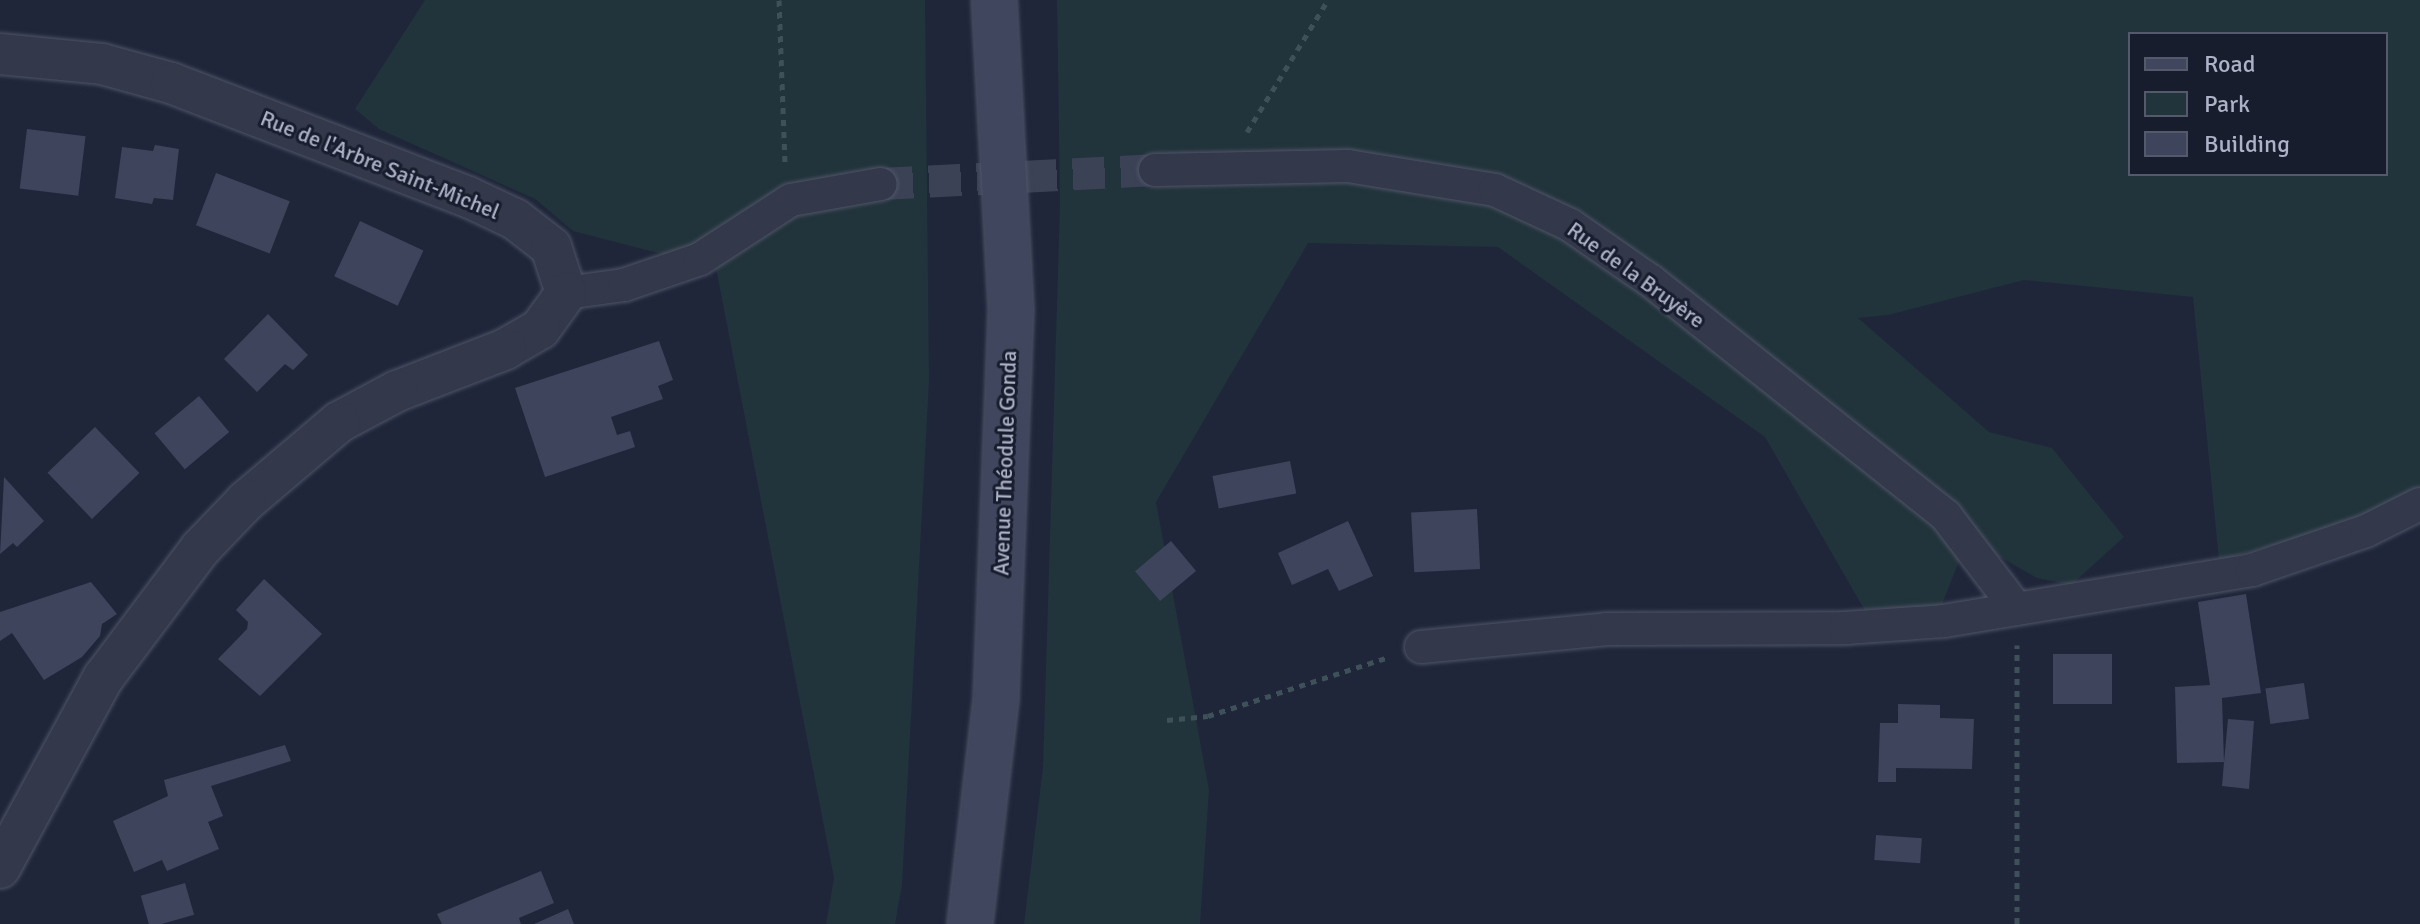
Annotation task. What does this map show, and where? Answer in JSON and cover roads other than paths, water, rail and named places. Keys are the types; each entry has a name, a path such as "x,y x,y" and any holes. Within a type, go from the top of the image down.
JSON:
{"main road":[{"name":"Avenue Théodule Gonda","path":"970,924 996,700 1011,309 994,0"}],"street":[{"name":"Rue de l'Arbre Saint-Michel","path":"0,54 102,64 171,83 468,197 515,219 551,247 566,293"},
{"name":"Rue de la Bruyère","path":"1155,170 1348,166 1495,190 1570,225 1651,281 1946,516 2016,608"},
{"path":"0,868 103,678 200,549 246,501 339,422 397,391 506,349 540,329 566,293 624,285 700,259 791,200 881,184"},
{"path":"1421,647 1607,629 1845,628 1944,621 2252,570 2366,531 2420,504"}],"tunnel":[{"path":"881,184 1155,170"}]}
